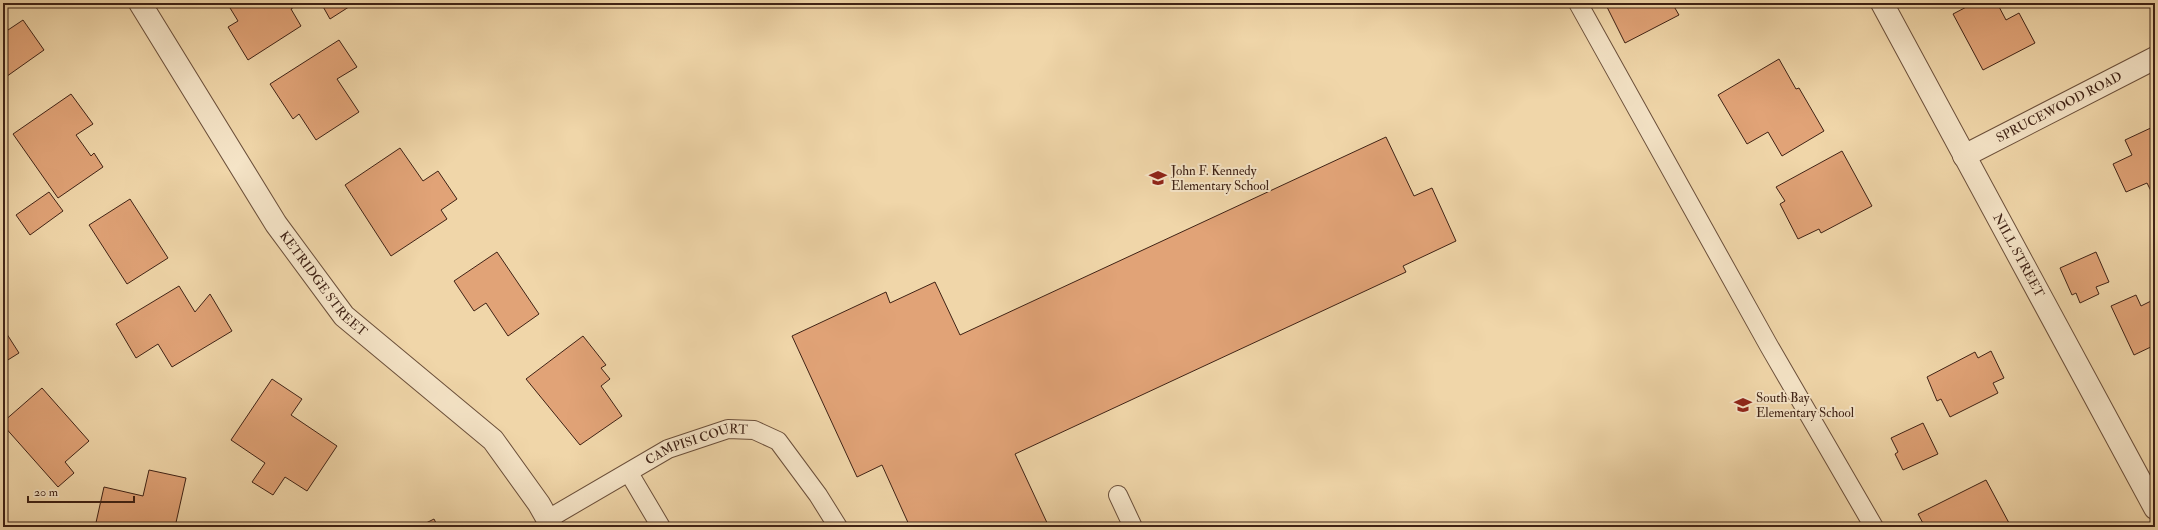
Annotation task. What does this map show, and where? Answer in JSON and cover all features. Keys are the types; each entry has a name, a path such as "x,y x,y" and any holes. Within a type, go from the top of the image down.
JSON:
{"street":[{"name":"KETRIDGE STREET","path":"140,3 276,224 344,316 493,440 540,504 550,523"},
{"name":"NILL STREET","path":"1882,3 2155,508"},
{"name":"SPRUCEWOOD ROAD","path":"1964,156 2155,58"}],"lane":[{"path":"1578,3 1769,346 1874,527"},
{"name":"CAMPISI COURT","path":"550,523 668,449 728,429 754,430 778,441 818,495 838,527"},
{"path":"629,473 661,527"},
{"path":"1118,495 1133,527"}],"building":[{"path":"227,3 300,3 291,9 301,26 248,60 228,27 238,21"},
{"path":"321,3 355,3 330,19"},
{"path":"1605,3 1672,3 1679,15 1625,43"},
{"path":"1974,3 1997,3 2006,20 2019,13 2035,43 1983,70 1953,14"},
{"path":"23,20 44,50 3,79 3,23 8,30"},
{"path":"339,40 357,67 337,79 359,112 316,140 299,114 293,119 270,84"},
{"path":"1779,59 1796,89 1799,88 1824,131 1782,156 1768,132 1747,144 1718,95"},
{"path":"71,94 93,124 76,135 91,156 94,153 103,167 58,198 13,134"},
{"path":"2155,126 2155,199 2147,183 2126,192 2113,164 2132,155 2125,140"},
{"path":"1386,137 1414,196 1432,188 1456,241 1403,266 1406,272 1015,454 1049,527 910,527 882,465 857,477 792,336 886,292 890,303 935,282 960,335"},
{"path":"400,148 423,181 438,171 457,199 441,210 447,219 391,256 345,185"},
{"path":"1842,151 1872,206 1821,233 1819,229 1798,239 1780,204 1785,201 1776,187"},
{"path":"49,192 63,211 30,235 16,215"},
{"path":"130,199 168,258 127,284 89,225"},
{"path":"497,252 539,314 508,336 486,303 474,311 454,281"},
{"path":"2096,252 2109,282 2096,287 2099,294 2080,303 2076,293 2072,295 2060,268"},
{"path":"179,286 195,312 210,294 232,331 172,367 158,344 136,358 116,324"},
{"path":"2136,295 2141,306 2155,299 2155,345 2134,355 2111,306"},
{"path":"3,328 19,353 3,363"},
{"path":"583,336 606,365 601,368 610,379 601,386 622,416 580,445 526,379"},
{"path":"1991,351 2004,378 1993,383 1998,393 1950,417 1941,399 1937,401 1927,377 1975,352 1978,358"},
{"path":"272,379 302,399 291,415 337,446 307,491 285,477 273,495 252,482 265,463 231,440"},
{"path":"42,388 89,441 65,462 74,473 58,487 3,425 3,422"},
{"path":"1923,423 1938,454 1903,470 1895,454 1898,452 1891,438"},
{"path":"149,470 186,478 175,527 95,527 104,487 143,496"},
{"path":"1986,480 2009,523 2001,527 1925,527 1918,514"},
{"path":"434,519 438,527 418,527"}],"place":[{"name":"John F. Kennedy Elementary School","path":"1158,178"},
{"name":"South Bay Elementary School","path":"1743,405"}]}
